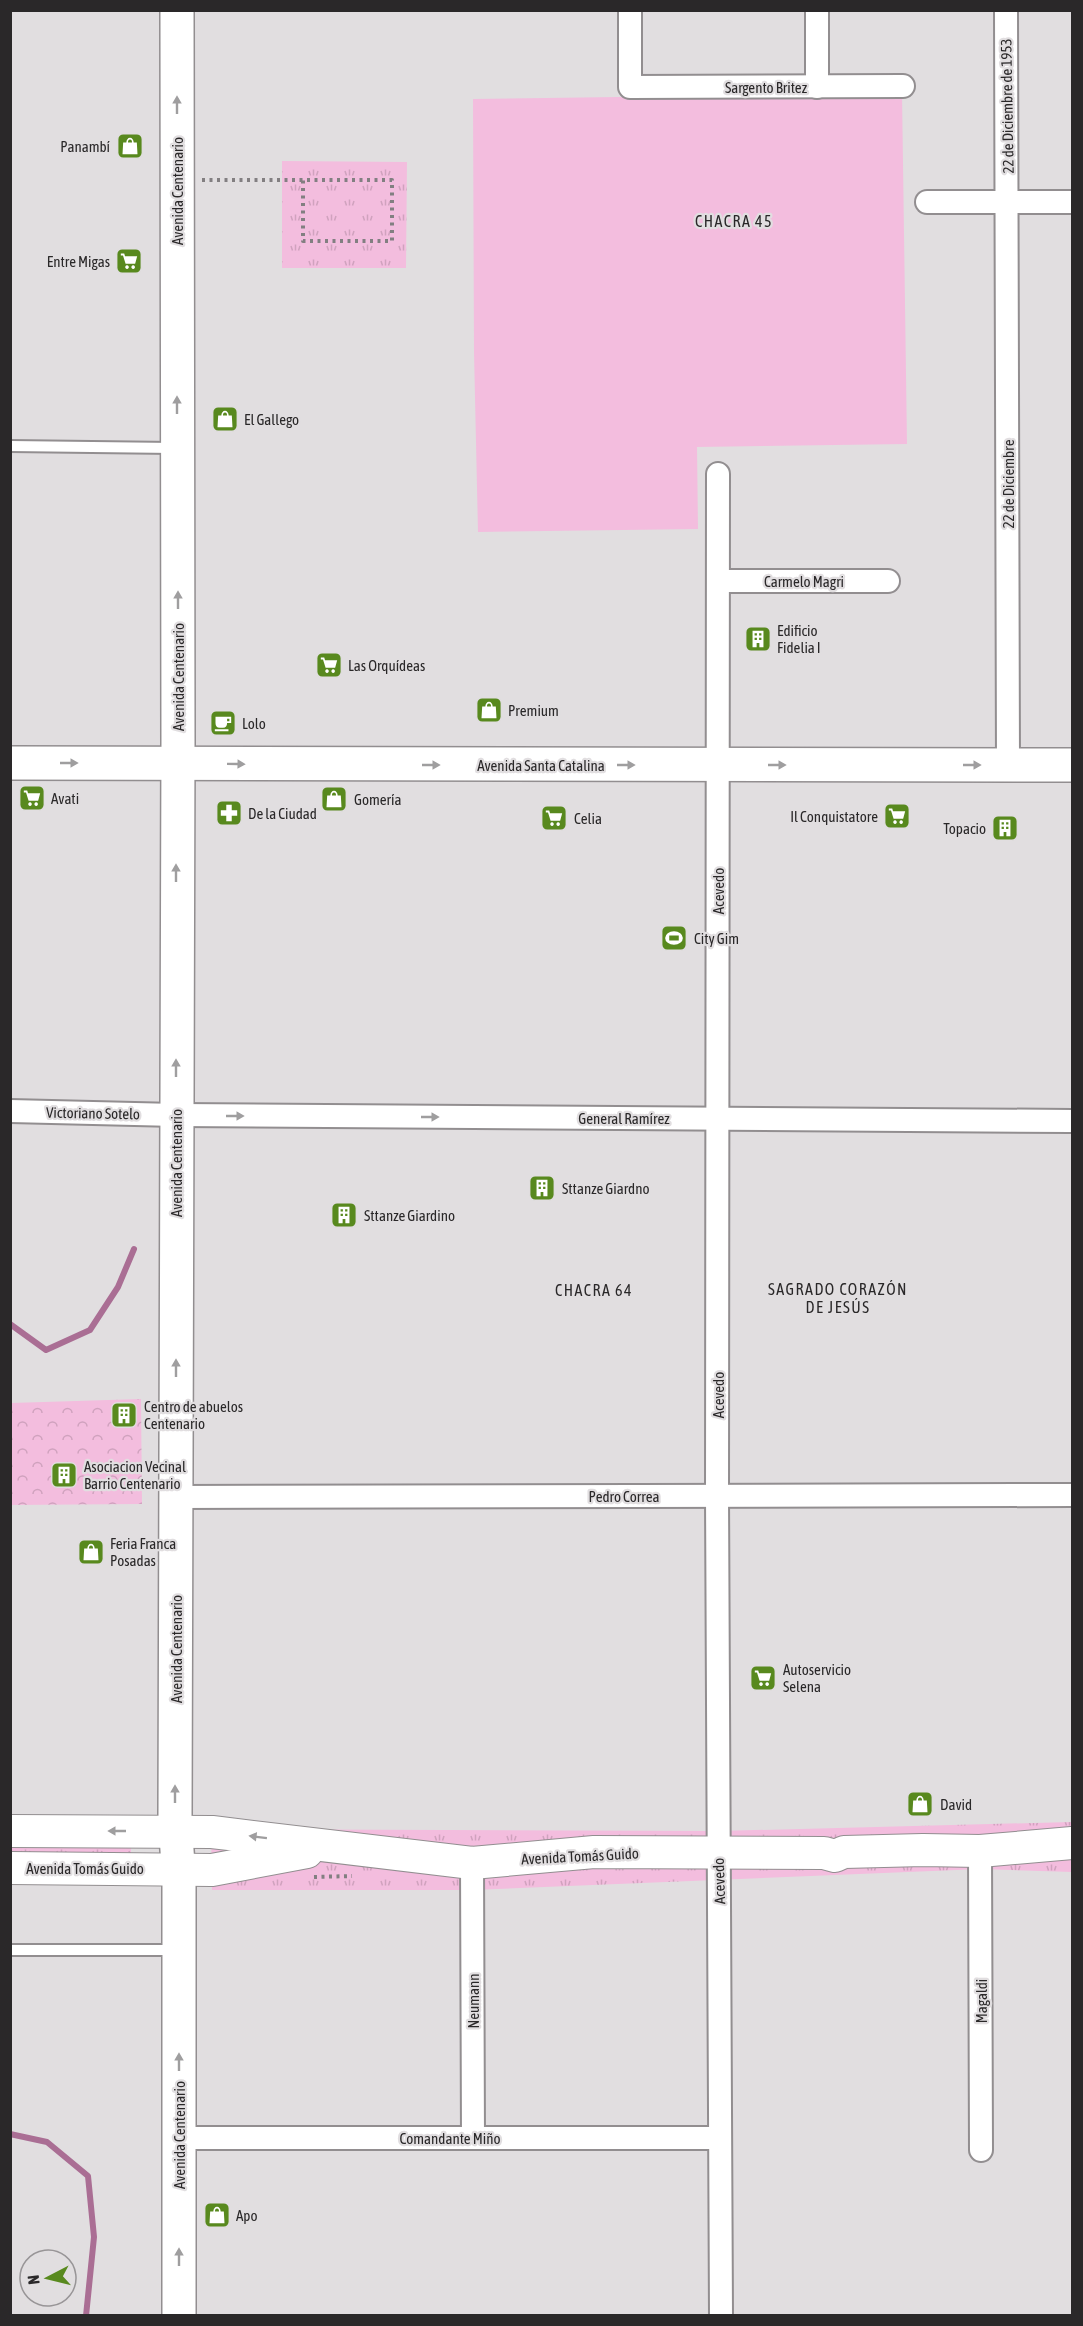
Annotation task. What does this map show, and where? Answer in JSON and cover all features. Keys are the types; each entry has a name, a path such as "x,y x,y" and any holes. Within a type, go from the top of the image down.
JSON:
{"main road":[{"name":"Avenida Centenario","path":"177,10 176,1831 179,1950 179,2316"},
{"name":"Avenida Santa Catalina","path":"10,763 1072,765"},
{"name":"Avenida Tomás Guido","path":"10,1832 212,1832 472,1863 594,1852 980,1851 1072,1843"},
{"name":"Avenida Tomás Guido","path":"10,1868 212,1870 337,1846"}],"street":[{"name":"Sargento Britez","path":"630,10 630,87 903,86"},
{"path":"817,10 817,87"},
{"name":"22 de Diciembre de 1953","path":"1006,10 1007,202"},
{"path":"927,202 1072,202"},
{"name":"22 de Diciembre","path":"1007,202 1008,765"},
{"name":"Acevedo","path":"718,474 720,580 717,1496 721,2316"},
{"name":"Carmelo Magri","path":"720,580 888,581"},
{"name":"Victoriano Sotelo","path":"10,1111 176,1115"},
{"name":"General Ramírez","path":"176,1115 1072,1120"},
{"name":"Pedro Correa","path":"176,1497 1072,1495"},
{"name":"Magaldi","path":"980,1851 981,2150"},
{"name":"Neumann","path":"472,1863 473,2138"},
{"name":"Comandante Miño","path":"179,2138 720,2138"}],"lane":[{"path":"10,446 177,448"},
{"path":"10,1950 179,1950"}],"path":[{"path":"214,180 303,180 392,180 392,241 303,241 303,180"}],"green space":[{"path":"902,93 907,444 697,447 698,529 478,532 474,352 473,99"},
{"path":"282,161 407,162 406,268 282,268"},
{"path":"141,1399 142,1504 11,1505 11,1403"},
{"path":"1072,1822 1072,1872 981,1869 473,1890 212,1890 211,1829 718,1831"},
{"path":"11,1839 131,1839 131,1857 11,1857"}],"waterway":[{"path":"10,1324 46,1350 90,1330 118,1287 134,1249"},
{"path":"10,2134 47,2142 88,2176 94,2237 86,2316"}],"place":[{"name":"Panambí","path":"130,146"},
{"name":"Entre Migas","path":"129,261"},
{"name":"El Gallego","path":"225,419"},
{"name":"Edificio Fidelia I","path":"758,639"},
{"name":"Las Orquídeas","path":"329,665"},
{"name":"Premium","path":"489,710"},
{"name":"Lolo","path":"223,723"},
{"name":"Avati","path":"32,798"},
{"name":"Gomería","path":"334,799"},
{"name":"De la Ciudad","path":"229,813"},
{"name":"Il Conquistatore","path":"897,816"},
{"name":"Celia","path":"554,818"},
{"name":"Topacio","path":"1005,828"},
{"name":"City Gim","path":"674,938"},
{"name":"Sttanze Giardno","path":"542,1188"},
{"name":"Sttanze Giardino","path":"344,1215"},
{"name":"Centro de abuelos Centenario","path":"124,1415"},
{"name":"Asociacion Vecinal Barrio Centenario","path":"64,1475"},
{"name":"Feria Franca Posadas","path":"91,1552"},
{"name":"Autoservicio Selena","path":"763,1678"},
{"name":"David","path":"920,1804"},
{"name":"Apo","path":"217,2215"}],"district":[{"name":"CHACRA 45","path":"734,221"},
{"name":"CHACRA 64","path":"594,1290"},
{"name":"SAGRADO CORAZÓN DE JESÚS","path":"838,1298"}]}
